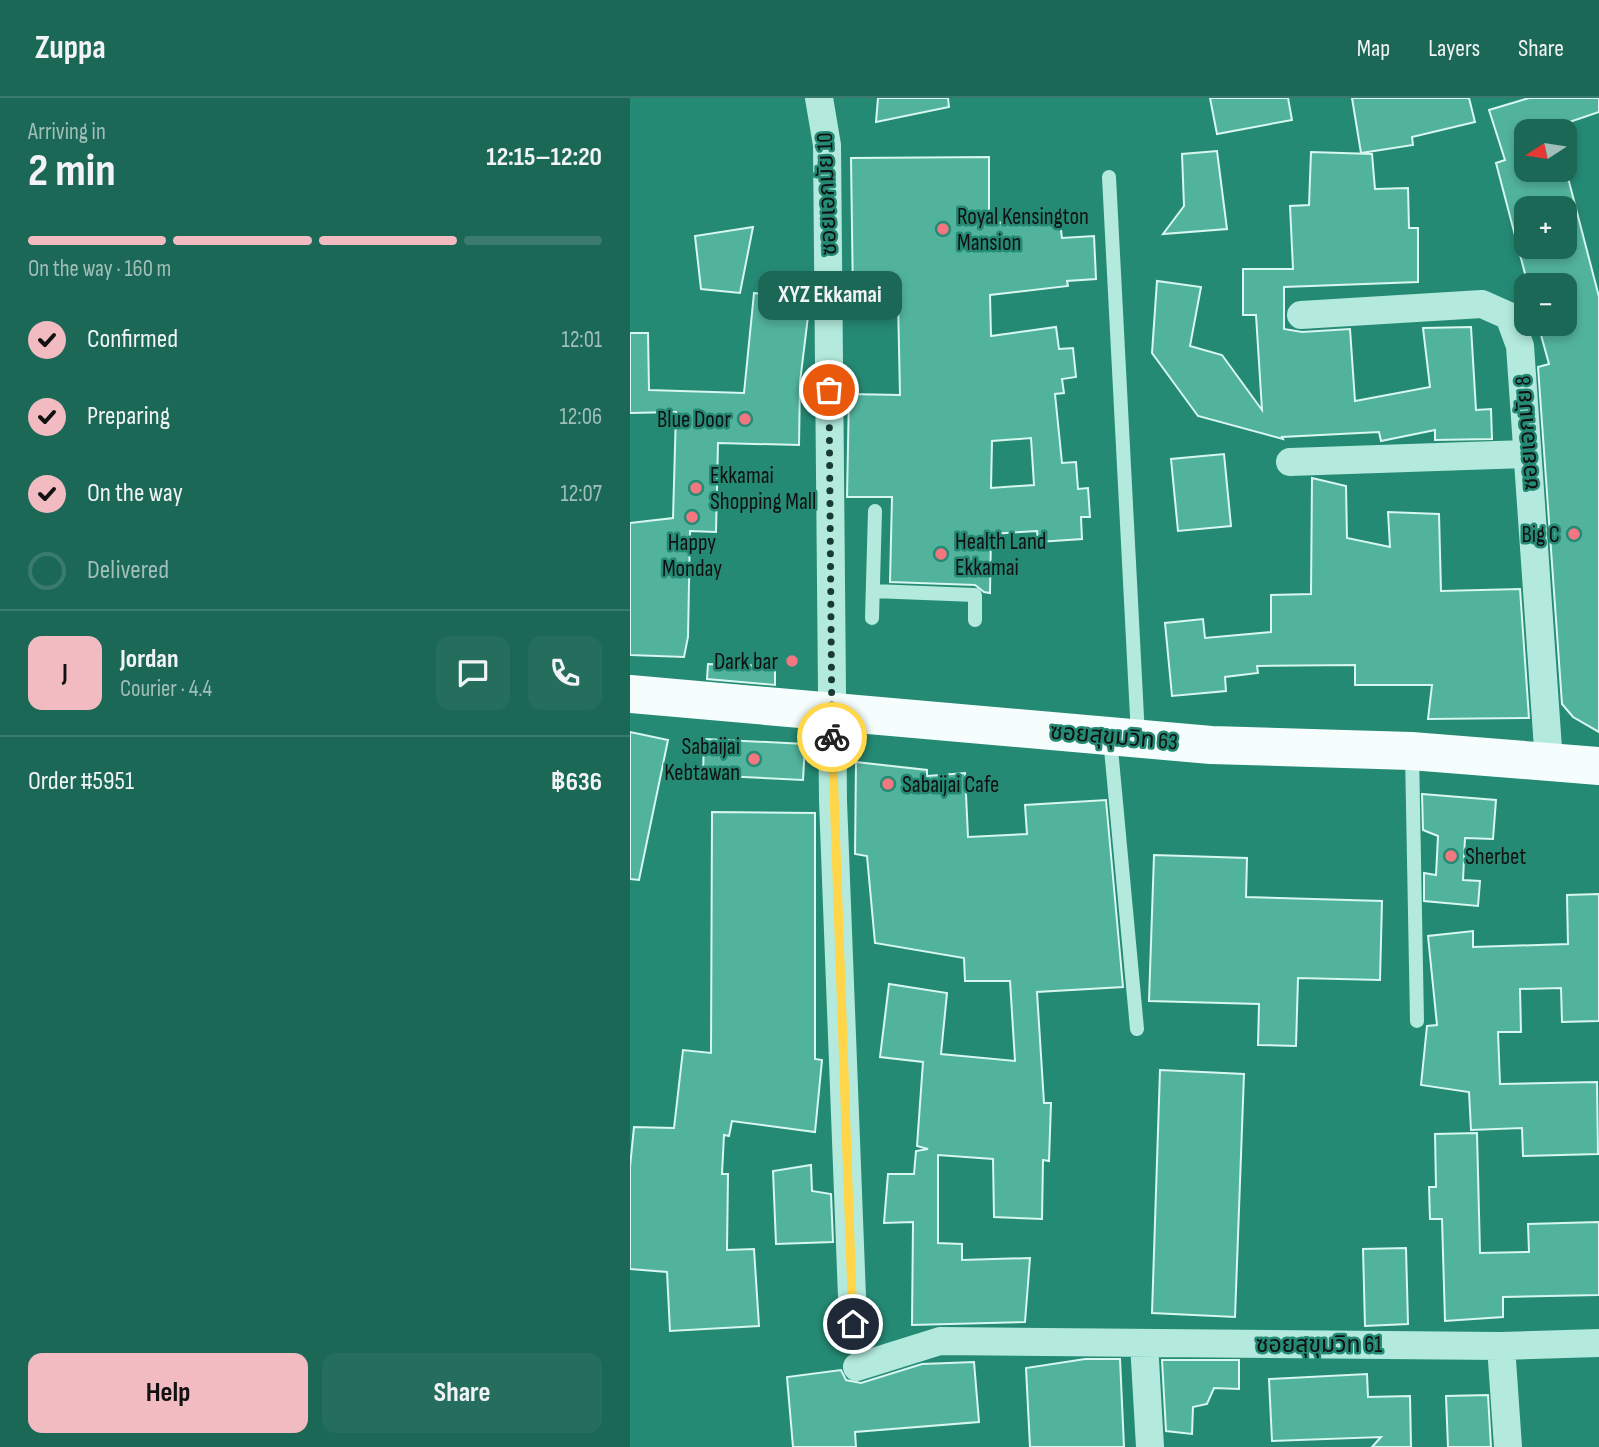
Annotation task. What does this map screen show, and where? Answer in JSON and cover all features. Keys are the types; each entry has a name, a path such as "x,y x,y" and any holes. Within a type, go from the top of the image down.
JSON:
{"main road":[{"name":"ซอยสุขุมวิท 63","path":"630,694 1210,745 1412,751 1599,766"}],"street":[{"name":"ซอยเอกมัย 10","path":"819,98 827,145 832,711 853,1324"},
{"name":"ซอยเอกมัย 8","path":"1301,314 1482,304 1509,316 1520,346 1549,763"},
{"path":"1290,462 1527,454"},
{"name":"ซอยสุขุมวิท 61","path":"857,1367 940,1341 1501,1346 1599,1343"},
{"path":"1144,1343 1150,1447"},
{"path":"1501,1346 1508,1447"}],"lane":[{"path":"1109,177 1124,737 1137,1029"},
{"path":"872,618 875,512"},
{"path":"873,591 975,594 975,620"},
{"path":"1412,751 1417,1021"}],"building":[{"path":"878,98 948,98 949,107 876,122"},
{"path":"1210,98 1288,98 1292,120 1217,134"},
{"path":"1352,98 1469,98 1475,122 1412,137 1413,145 1361,153"},
{"name":"Big C","path":"1529,98 1599,98 1599,112 1577,119 1514,119 1514,182 1569,182 1573,196 1514,196 1514,232 1496,163 1505,160 1489,110"},
{"path":"1217,151 1227,229 1163,234 1184,206 1182,154"},
{"path":"1311,152 1372,154 1375,189 1408,188 1409,228 1418,228 1418,282 1284,287 1284,329 1302,332 1350,329 1355,401 1430,387 1423,328 1471,327 1476,410 1491,409 1492,439 1435,440 1435,430 1381,441 1379,432 1282,437 1283,439 1198,416 1152,353 1157,281 1201,287 1190,346 1222,355 1262,410 1256,315 1243,315 1243,269 1293,269 1290,206 1309,205"},
{"path":"989,157 989,224 1059,215 1062,238 1094,236 1096,279 1067,281 1068,286 990,295 991,336 1056,327 1059,349 1073,348 1076,377 1062,379 1064,393 1055,394 1062,463 1076,462 1078,489 1088,488 1090,517 1081,517 1082,539 1038,542 1037,531 991,534 990,593 975,585 890,582 892,497 847,497 849,394 900,395 898,300 853,300 851,158","holes":["1031,438 1034,485 991,488 992,441"]},
{"name":"Big C","path":"1577,212 1599,297 1599,732 1573,717 1562,704 1538,367 1549,364 1541,336 1577,336 1577,273 1525,273 1521,259 1577,259"},
{"path":"753,227 740,293 701,289 695,236"},
{"path":"754,293 810,300 800,382 799,445 718,443 716,532 690,531 688,637 684,657 630,655 630,523 673,518 676,412 630,413 630,333 648,333 649,390 744,393"},
{"path":"1224,454 1231,526 1178,531 1171,459"},
{"path":"1312,478 1346,486 1347,538 1390,547 1388,512 1439,514 1441,591 1520,589 1529,718 1428,719 1432,685 1355,685 1355,665 1257,666 1258,673 1225,677 1226,691 1172,696 1165,623 1203,619 1205,638 1271,632 1271,595 1311,594"},
{"path":"708,664 775,666 775,685 707,679"},
{"path":"630,732 668,740 639,880 630,879"},
{"name":"Sabaijai Kebtawan","path":"704,739 805,744 803,780 703,775"},
{"path":"856,762 927,770 927,776 965,773 968,837 1027,834 1025,805 1106,800 1123,987 1037,992 1044,1103 1051,1103 1049,1161 1043,1160 1042,1219 994,1217 993,1159 938,1155 938,1243 962,1244 962,1260 1030,1258 1025,1322 912,1325 913,1222 884,1223 888,1174 914,1174 916,1151 928,1149 917,1146 923,1062 880,1057 889,984 947,993 941,1054 1015,1061 1010,981 965,981 964,958 875,943 867,856 855,854"},
{"name":"Sherbet","path":"1422,794 1496,800 1493,839 1465,838 1463,880 1480,881 1478,906 1424,901 1424,873 1436,875 1438,836 1423,830"},
{"path":"712,812 815,813 815,1059 822,1060 815,1132 732,1121 729,1136 724,1135 722,1174 728,1174 727,1250 754,1249 759,1326 670,1331 667,1272 630,1269 630,1167 634,1127 674,1128 683,1050 711,1053"},
{"path":"1154,855 1247,858 1246,897 1382,901 1380,980 1298,978 1296,1046 1258,1045 1259,1004 1149,1001"},
{"path":"1599,894 1599,1021 1562,1022 1561,988 1520,989 1521,1032 1498,1032 1500,1084 1597,1082 1598,1154 1523,1156 1522,1128 1471,1130 1469,1092 1421,1085 1427,1026 1437,1025 1428,936 1473,931 1473,947 1568,944 1567,895"},
{"path":"1160,1070 1244,1074 1235,1317 1152,1313"},
{"path":"1477,1133 1480,1253 1529,1252 1528,1224 1599,1222 1599,1295 1503,1297 1503,1317 1445,1321 1442,1219 1430,1219 1429,1187 1436,1187 1435,1134"},
{"path":"811,1165 812,1191 831,1194 833,1242 776,1244 773,1171"},
{"path":"1406,1248 1408,1324 1365,1326 1363,1249"},
{"path":"1085,1359 1120,1359 1124,1447 1030,1447 1026,1368"},
{"path":"1162,1360 1239,1360 1239,1389 1214,1388 1207,1404 1193,1407 1192,1434 1166,1431"},
{"path":"974,1362 979,1422 855,1432 856,1447 793,1447 787,1377 841,1370 846,1380 861,1383 922,1364"},
{"path":"1367,1374 1368,1397 1410,1396 1411,1447 1372,1447 1381,1437 1272,1441 1269,1379"},
{"path":"1488,1395 1491,1447 1448,1447 1446,1396"}],"way so far":[{"path":"829,390 832,737"}],"place":[{"name":"Royal Kensington Mansion","path":"943,229"},
{"name":"XYZ Ekkamai","path":"829,390"},
{"name":"Blue Door","path":"745,419"},
{"name":"Ekkamai Shopping Mall","path":"696,488"},
{"name":"Happy Monday","path":"692,517"},
{"name":"Big C","path":"1574,534"},
{"name":"Health Land Ekkamai","path":"941,554"},
{"name":"Dark bar","path":"792,661"},
{"name":"Sabaijai Kebtawan","path":"754,759"},
{"name":"Sabaijai Cafe","path":"888,784"},
{"name":"Sherbet","path":"1451,856"}],"route":[{"path":"832,737 853,1324"}]}
